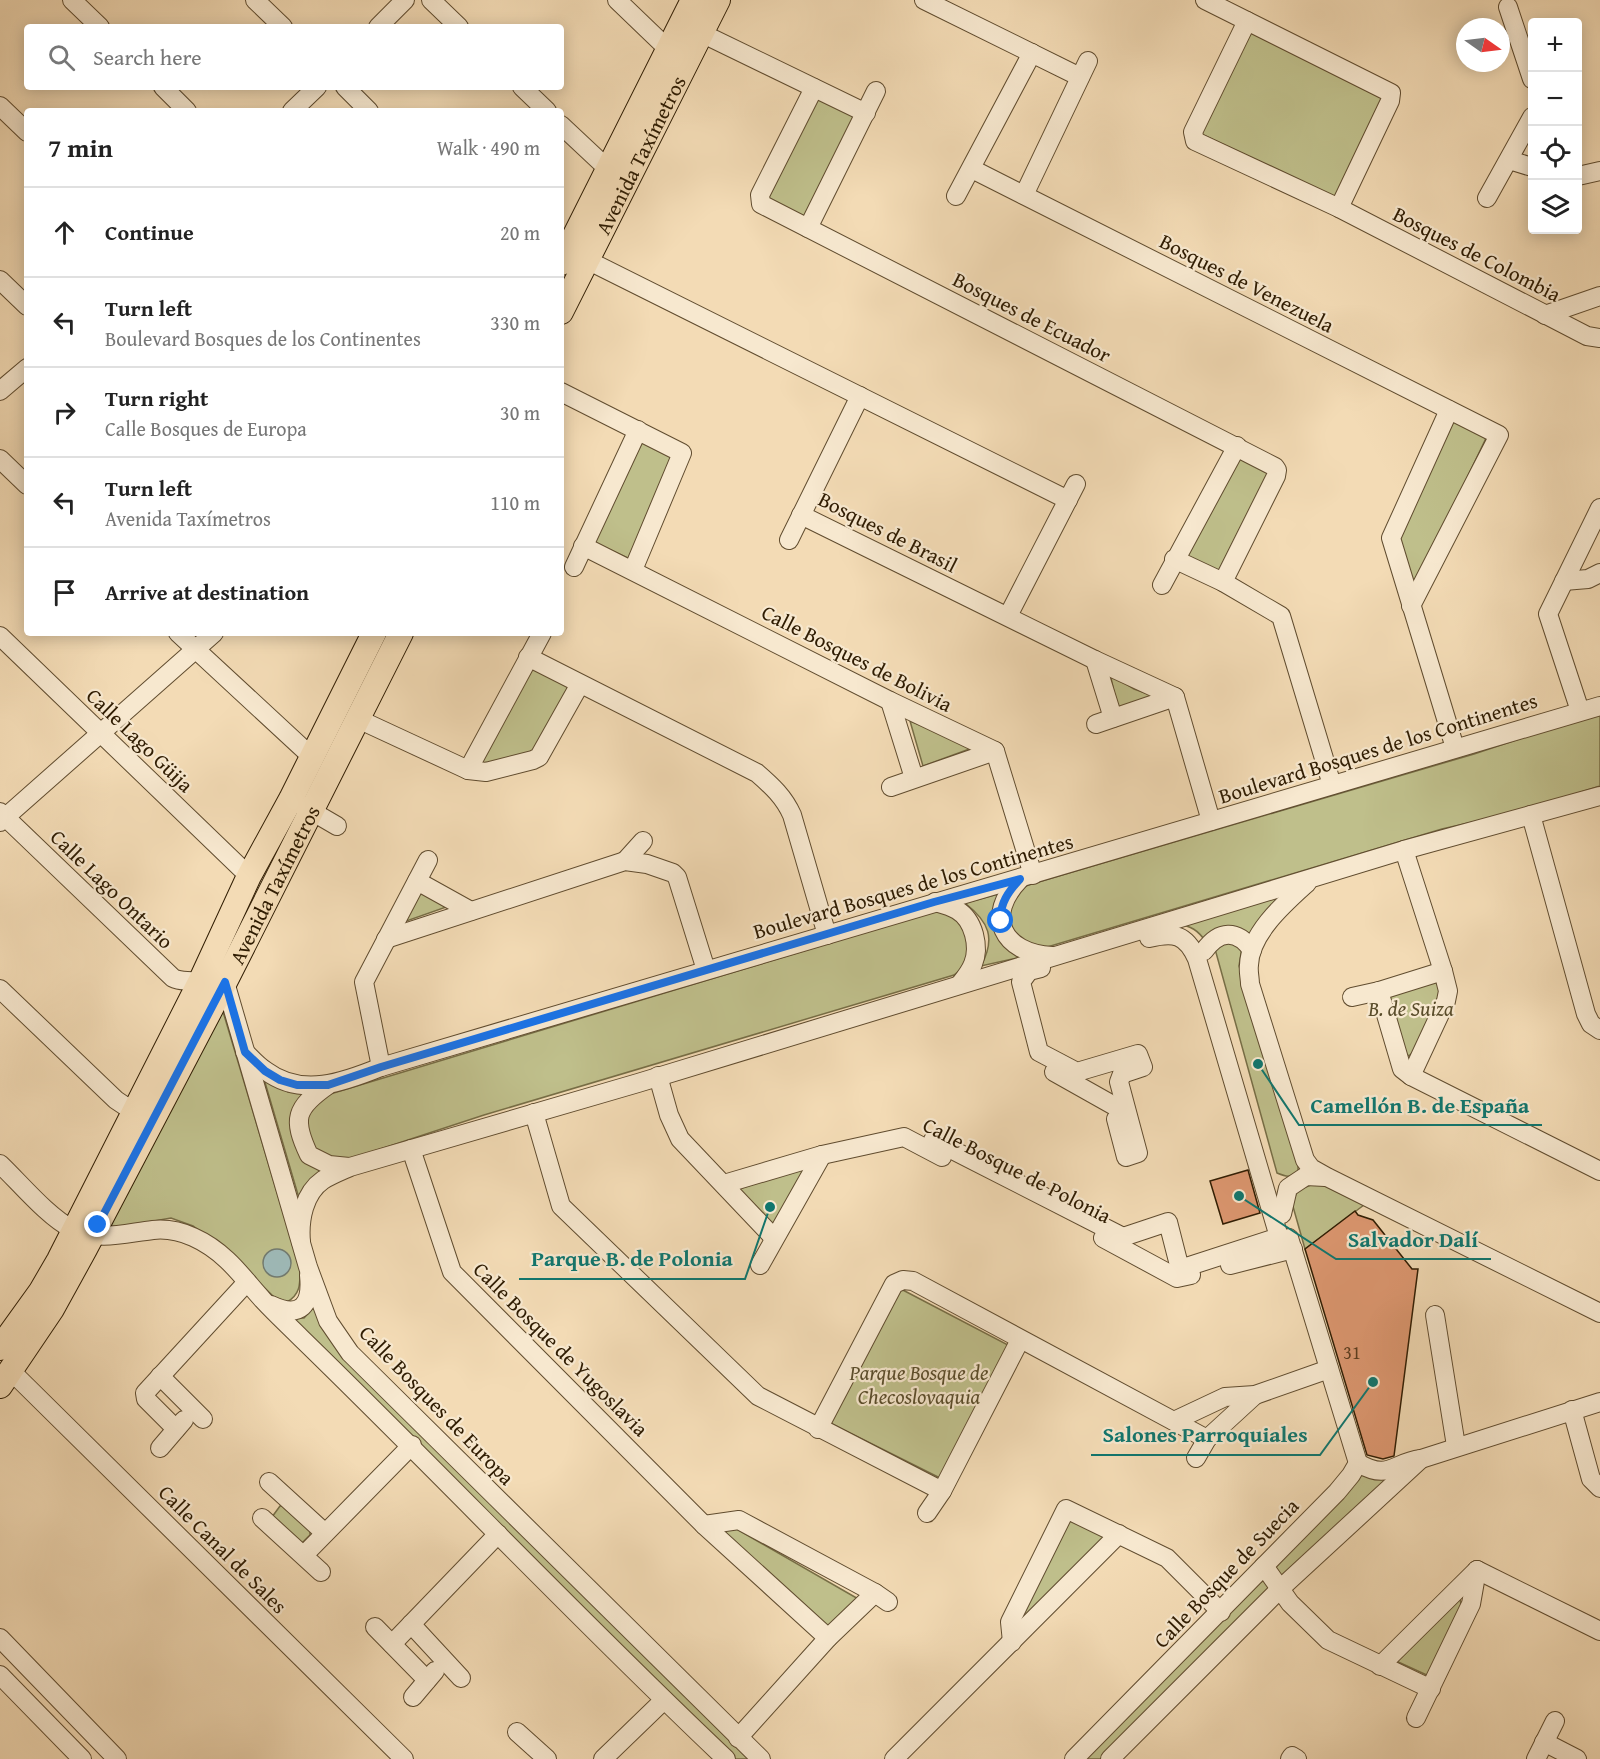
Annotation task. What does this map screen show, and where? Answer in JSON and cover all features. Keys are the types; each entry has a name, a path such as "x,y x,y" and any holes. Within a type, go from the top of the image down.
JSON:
{"main road":[{"name":"Avenida Taxímetros","path":"564,257 693,0"},
{"name":"Avenida Taxímetros","path":"564,306 718,0"},
{"name":"Avenida Taxímetros","path":"0,1348 41,1291 59,1260 83,1232 225,982 301,805 312,757 368,636"},
{"name":"Avenida Taxímetros","path":"5,1378 52,1309 134,1112 201,980 249,876 301,805 358,719 400,636"}],"street":[{"path":"72,0 97,24"},
{"path":"255,0 280,24"},
{"path":"381,24 405,0"},
{"path":"431,0 456,24"},
{"path":"617,0 669,50"},
{"path":"924,0 1032,52 1084,69 1024,195"},
{"path":"1205,0 1388,91 1392,96 1339,208"},
{"path":"1505,2 1530,72"},
{"name":"Bosques de Colombia","path":"1247,21 1193,137 1198,143 1339,208 1545,315 1597,338"},
{"path":"701,33 866,113"},
{"path":"956,196 1032,52"},
{"name":"Bosques de Ecuador","path":"814,88 759,199 764,207 1275,467 1277,473 1223,582"},
{"path":"165,90 184,108"},
{"path":"295,108 314,90"},
{"path":"348,90 366,108"},
{"path":"525,90 544,108"},
{"path":"808,228 876,91"},
{"path":"0,106 24,129"},
{"path":"1487,198 1528,126"},
{"path":"564,128 609,170"},
{"path":"1509,160 1528,166"},
{"name":"Bosques de Venezuela","path":"972,169 1499,435 1411,606"},
{"path":"1582,175 1600,171"},
{"path":"587,260 860,396 1072,492 1008,616"},
{"path":"0,280 24,303"},
{"path":"1545,315 1598,288"},
{"path":"0,392 24,371"},
{"path":"564,393 679,450 682,455 633,570"},
{"name":"Bosques de Brasil","path":"860,396 801,514 1095,660 1175,697"},
{"path":"1449,410 1391,535 1455,748"},
{"path":"574,567 638,430"},
{"path":"1162,585 1237,446"},
{"path":"0,459 24,482"},
{"path":"1580,711 1548,614 1600,508"},
{"path":"789,540 801,514"},
{"name":"Calle Bosques de Bolivia","path":"583,546 890,701 995,751"},
{"path":"1174,559 1223,582 1281,616 1332,784"},
{"path":"1564,581 1588,579 1600,573"},
{"name":"Calle Lago Güija","path":"0,636 249,876"},
{"path":"181,636 312,757"},
{"path":"2,817 211,636"},
{"path":"468,770 540,636"},
{"path":"528,657 757,773 776,789 792,815 827,934"},
{"path":"1095,660 1105,721 1175,697 1211,821"},
{"path":"358,719 468,770 486,772 536,759 580,684"},
{"path":"890,701 914,778"},
{"name":"Boulevard Bosques de los Continentes","path":"245,1052 265,1071 280,1080 297,1085 328,1085 381,1067 934,902 1026,877 1600,706"},
{"path":"891,787 995,751 1026,877 1006,896 1000,912 1005,931 1018,948 1057,956"},
{"path":"301,1242 300,1228 310,1192 324,1179 350,1167 658,1077 1404,850 1600,796"},
{"path":"301,805 337,826"},
{"path":"1531,815 1586,1014 1591,1024 1600,1030"},
{"name":"Calle Lago Ontario","path":"2,817 172,978 184,982 201,980"},
{"path":"625,861 643,841"},
{"path":"1404,850 1443,971 1448,996 1410,1076"},
{"path":"381,1067 364,985 428,860"},
{"path":"386,939 625,861 647,864 673,873 677,877 706,970"},
{"path":"1310,880 1273,915 1252,950 1248,964 1250,984 1305,1160 1311,1168 1327,1177 1600,1313"},
{"path":"417,881 471,911"},
{"path":"934,902 948,905 963,914 970,924 975,939 974,964 960,984"},
{"path":"1156,926 1186,932 1197,939 1204,951 1358,1463 1369,1469 1389,1471 1408,1461 1421,1459 1600,1402"},
{"path":"933,1140 1123,1237 1168,1222 1180,1269 1280,1237 1197,959 1191,945 1181,937 1166,934 1038,968 1029,971 1021,982 1039,1052 1077,1072 1138,1054 1143,1067 1122,1074 1119,1082 1138,1153 1126,1157 1109,1069"},
{"path":"1204,951 1220,936 1236,935 1244,940 1252,950"},
{"path":"1008,970 1031,1059 1117,1114 1130,1148"},
{"path":"1352,997 1443,971"},
{"path":"201,980 225,982"},
{"name":"Calle Bosques de Europa","path":"225,982 308,1267 328,1321 350,1353 761,1759"},
{"path":"0,989 116,1100 134,1112"},
{"path":"1379,991 1402,1068 1410,1076 1600,1171"},
{"path":"1070,1082 1134,1062"},
{"path":"658,1077 669,1115 680,1139 774,1238"},
{"path":"328,1085 310,1097 301,1112 298,1122 299,1134 309,1155 329,1165 350,1167"},
{"path":"534,1113 561,1206 758,1396 942,1491"},
{"name":"Calle Bosque de Polonia","path":"724,1184 822,1155 904,1137 1177,1278"},
{"name":"Calle Bosque de Yugoslavia","path":"411,1149 452,1272 704,1525 828,1638"},
{"path":"760,1265 822,1155"},
{"path":"0,1164 57,1219 83,1232 105,1237 155,1229 171,1230 190,1235 205,1243 227,1260 265,1303 412,1445 498,1534 726,1759"},
{"path":"1282,1214 1288,1188 1306,1176 1327,1177"},
{"name":"Calle Bosque de Polonia","path":"1120,1247 1164,1232 1177,1278"},
{"path":"1177,1278 1293,1249"},
{"path":"265,1303 285,1312 294,1312 306,1302 310,1288 308,1267"},
{"path":"818,1429 894,1284 903,1280 913,1281 1207,1439"},
{"path":"176,1429 145,1397 145,1393 247,1282"},
{"path":"1435,1315 1456,1446"},
{"path":"927,1513 942,1491 1020,1340"},
{"path":"1174,1421 1225,1397 1255,1395 1329,1369"},
{"path":"159,1448 176,1429 199,1415 160,1376"},
{"name":"Calle Canal de Sales","path":"5,1378 400,1758"},
{"path":"1196,1458 1207,1439 1255,1395"},
{"path":"1572,1410 1591,1479 1600,1488"},
{"path":"304,1555 412,1445"},
{"path":"1113,1758 1281,1589 1421,1459"},
{"name":"Calle Bosque de Suecia","path":"1074,1759 1221,1612 1336,1492 1358,1463"},
{"path":"268,1482 325,1533"},
{"path":"281,1495 257,1523 304,1555 321,1572"},
{"path":"1012,1642 1010,1622 1066,1509 1167,1558 1221,1612"},
{"path":"704,1525 739,1520 882,1597 828,1638 738,1738"},
{"path":"392,1644 498,1534"},
{"path":"894,1759 1119,1534"},
{"path":"1264,1566 1300,1614 1328,1640 1431,1689"},
{"path":"1380,1666 1477,1570"},
{"path":"1477,1570 1600,1631"},
{"path":"1416,1718 1471,1604 1477,1570"},
{"path":"411,1624 461,1678"},
{"path":"375,1627 427,1680"},
{"path":"0,1638 117,1759"},
{"path":"413,1697 444,1661"},
{"path":"0,1675 82,1759"},
{"path":"603,1759 664,1700"},
{"path":"1536,1759 1555,1721"},
{"path":"517,1731 536,1756"},
{"path":"1544,1742 1576,1759"},
{"path":"1290,1759 1292,1756 1297,1759"}],"green space":[{"path":"1248,29 1391,96 1343,201 1201,134"},
{"path":"826,96 859,112 810,216 802,219 766,202 816,101"},
{"path":"1452,416 1488,434 1413,591 1397,541"},
{"path":"642,442 676,459 630,559 593,542"},
{"path":"1246,454 1272,468 1219,575 1187,557 1235,459"},
{"path":"536,668 570,688 536,753 483,766 482,756 528,669"},
{"path":"1115,677 1134,689 1151,695 1151,701 1124,710 1117,706 1111,678"},
{"path":"1600,712 1600,786 1521,811 1442,829 1044,948 1035,948 1008,930 1012,894 1028,885 1474,754"},
{"path":"910,721 975,747 923,766"},
{"path":"1298,888 1253,937 1206,942 1194,929 1177,924"},
{"path":"1006,892 1000,899 1021,957 981,966 988,947 988,931 980,917 965,903"},
{"path":"424,893 452,905 398,924 414,895"},
{"path":"936,911 945,913 962,923 970,945 965,966 954,975 484,1115 344,1161 321,1153 314,1147 307,1134 307,1119 317,1098"},
{"path":"1225,940 1242,947 1239,966 1298,1162 1298,1171 1290,1176 1277,1173 1215,949"},
{"name":"B. de Suiza","path":"1439,982 1442,997 1416,1049 1410,1055 1402,1058 1387,992"},
{"path":"221,1005 300,1269 300,1283 297,1292 287,1302 274,1297 230,1254 193,1226 171,1218 108,1229"},
{"path":"264,1079 288,1092 307,1092 295,1108 327,1172 301,1205"},
{"path":"807,1166 773,1226 739,1189"},
{"path":"1311,1185 1324,1185 1364,1205 1305,1249 1292,1203 1298,1190"},
{"name":"Parque Bosque de Checoslovaquia","path":"899,1288 1008,1345 940,1478 830,1423"},
{"path":"314,1303 324,1328 750,1759 732,1759 293,1318 304,1318"},
{"path":"1360,1472 1391,1478 1282,1576 1275,1568"},
{"path":"280,1506 291,1506 310,1524 310,1535 301,1544 272,1517"},
{"path":"1070,1517 1108,1536 1025,1616 1021,1614"},
{"path":"733,1527 860,1600 822,1638 719,1531"},
{"path":"1263,1581 1268,1583 1270,1589 1268,1595 1101,1759 1079,1759 1256,1584"},
{"path":"1460,1597 1462,1615 1431,1677 1396,1661"}],"water":[{"path":"277,1249 287,1253 291,1263 287,1273 277,1277 267,1273 263,1263 267,1253"}],"building":[{"path":"1248,1170 1260,1213 1223,1224 1210,1181"},
{"path":"1355,1211 1358,1215 1373,1220 1412,1269 1418,1269 1394,1456 1383,1459 1367,1455 1305,1249"}],"place":[{"name":"Camellón B. de España","path":"1258,1064"},
{"name":"Salvador Dalí","path":"1239,1196"},
{"name":"Parque B. de Polonia","path":"770,1207"},
{"name":"Salones Parroquiales","path":"1373,1382"}],"route":[{"path":"98,1225 225,982 245,1052 265,1071 280,1080 297,1085 328,1085 381,1067 934,902 1020,879 1006,896 1000,912 1001,921"}]}
